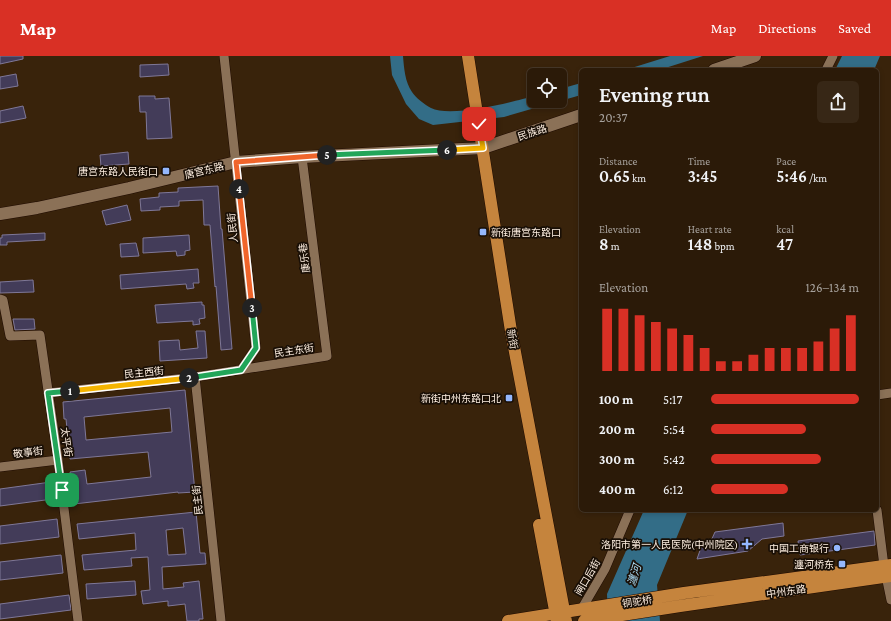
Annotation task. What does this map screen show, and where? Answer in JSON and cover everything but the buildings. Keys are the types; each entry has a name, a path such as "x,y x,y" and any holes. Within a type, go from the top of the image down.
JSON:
{"main road":[{"name":"新街","path":"460,56 471,98"},
{"name":"新街","path":"468,56 471,98 475,124 560,617"},
{"name":"中州东路","path":"684,593 888,571"},
{"name":"中州东路","path":"680,606 888,571"},
{"name":"铜驼桥","path":"587,615 684,593"},
{"name":"铜驼桥","path":"587,615 680,606"},
{"path":"508,621 587,615"}],"street":[{"name":"人民街","path":"224,56 234,133 256,348 241,370"},
{"path":"720,68 756,56"},
{"path":"827,68 833,56"},
{"name":"民族路","path":"479,148 579,116"},
{"name":"唐宫东路","path":"0,214 37,208 129,188 236,162 479,148"},
{"name":"康乐巷","path":"302,157 326,356"},
{"name":"太平街","path":"0,299 2,300 10,336 40,335 58,460 78,621"},
{"name":"民主东街","path":"241,370 326,356"},
{"name":"民主西街","path":"48,393 195,377 241,370"},
{"name":"民主街","path":"195,377 221,621"},
{"path":"879,395 891,393"},
{"name":"敬事街","path":"0,467 58,460"},
{"name":"闸口后街","path":"587,615 629,512"},
{"path":"877,512 888,571 891,600"}],"water":[{"path":"390,56 403,56 406,79 412,92 426,105 440,111 482,108 527,98 527,108 535,108 504,117 433,125 419,119 406,104 392,75"},
{"path":"670,56 703,56 665,68 631,68"},
{"path":"842,56 880,56 875,68 836,68"},
{"path":"579,84 579,96 567,99 567,87"},
{"name":"瀍河","path":"643,512 687,512 657,585 660,621 608,621 607,594"}],"place":[{"name":"唐宫东路人民街口","path":"166,171"},
{"name":"新街唐宫东路口","path":"483,232"},
{"name":"新街中州东路口北","path":"509,398"},
{"name":"洛阳市第一人民医院(中州院区)","path":"747,544"},
{"name":"中国工商银行","path":"837,548"},
{"name":"瀍河桥东","path":"842,564"}],"route":[{"path":"62,490 48,393 195,377 241,370 256,348 236,162 302,157 483,148 479,124"}]}
